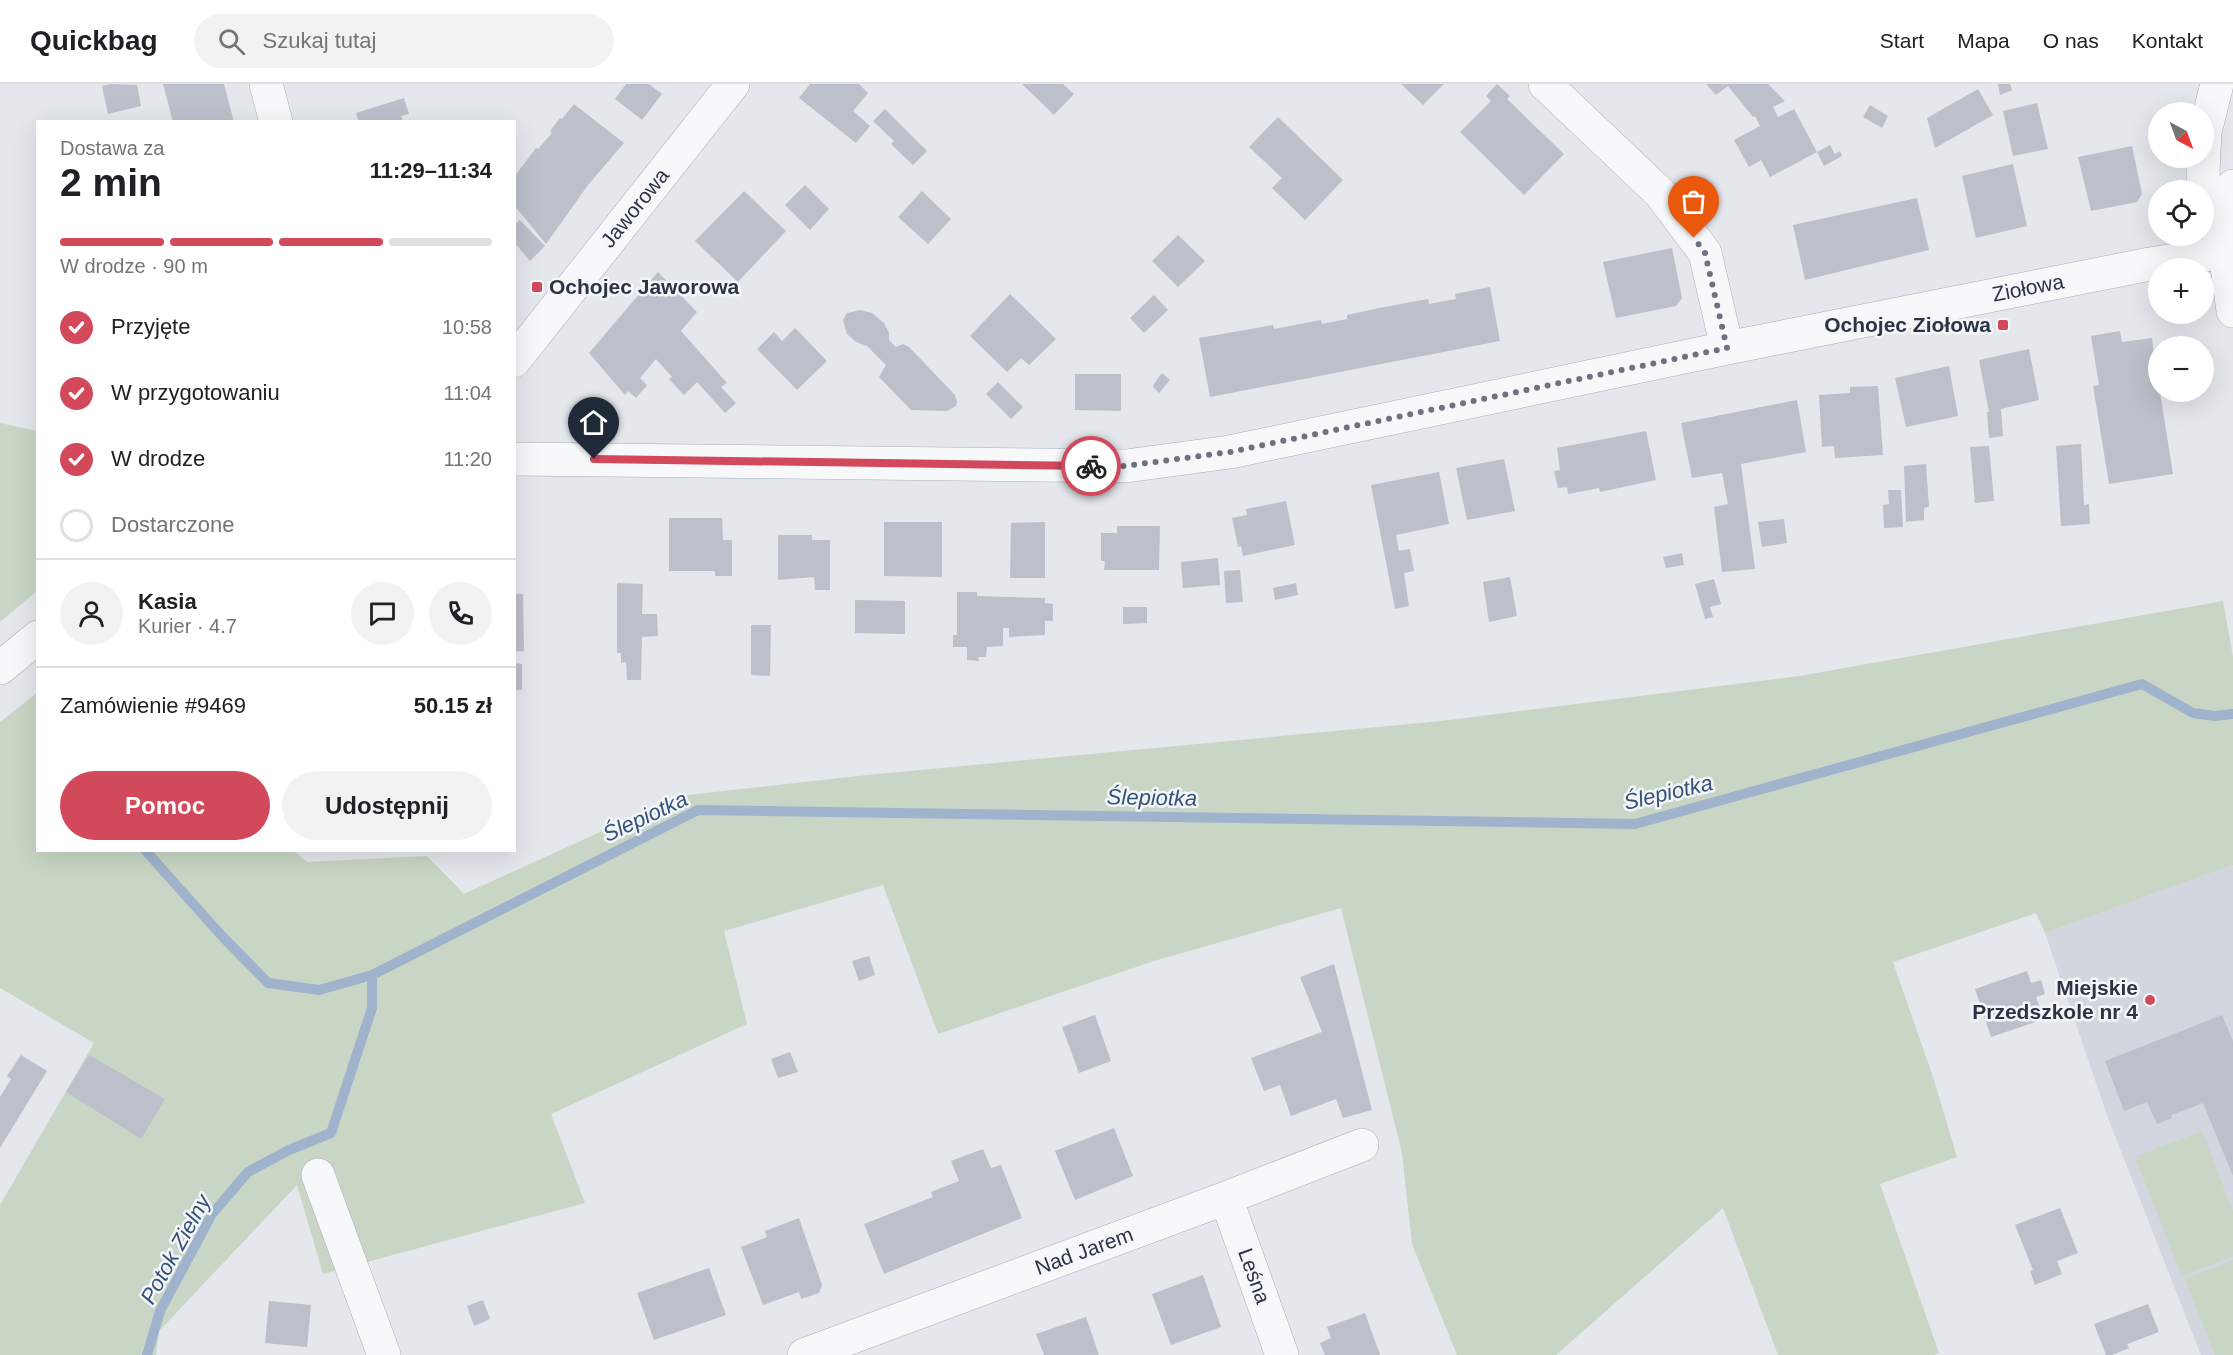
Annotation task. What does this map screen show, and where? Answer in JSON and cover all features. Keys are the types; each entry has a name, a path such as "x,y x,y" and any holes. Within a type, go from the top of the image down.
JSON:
{"street":[{"path":"266,84 275,120"},
{"name":"Jaworowa","path":"516,358 733,84"},
{"path":"1545,84 1660,193 1705,253 1727,348"},
{"path":"2217,84 2205,132 2203,171 2205,197 2225,252 2233,311"},
{"path":"2225,84 2233,125"},
{"path":"2225,252 2233,186"},
{"name":"Ziołowa","path":"516,459 1125,466 1230,452 1727,348 2150,264 2225,252"},
{"path":"0,668 36,640"},
{"name":"Nad Jarem","path":"814,1353 1362,1145"},
{"path":"318,1175 384,1355"},
{"name":"Leśna","path":"1226,1198 1282,1355"}],"shaded area":[{"path":"2233,865 2233,1355 2201,1355 2108,1118 2045,933"}],"green space":[{"path":"0,423 36,431 36,592 0,622"},
{"path":"2223,601 2233,657 2233,865 2045,933 2036,913 1893,962 1934,1080 1957,1157 1880,1184 1939,1353 1934,1355 1778,1355 1723,1208 1556,1355 1457,1355 1412,1244 1402,1153 1341,908 1154,961 938,1034 883,885 724,931 747,1024 551,1114 585,1203 323,1274 297,1185 159,1331 156,1355 0,1355 0,1205 94,1043 0,988 0,722 36,694 36,852 295,852 307,862 427,856 464,894 679,796 867,775 1441,721 1799,676"},
{"path":"2202,1131 2233,1212 2233,1256 2182,1276 2135,1157"},
{"path":"2233,1260 2233,1355 2215,1355 2185,1279"}],"building":[{"path":"163,84 224,84 233,120 172,120"},
{"path":"626,84 649,84 662,94 642,120 615,99"},
{"path":"810,84 859,84 868,93 853,111 870,126 856,143 799,98"},
{"path":"1022,84 1063,84 1074,94 1054,115"},
{"path":"1401,84 1444,84 1423,105"},
{"path":"1497,84 1510,96 1507,99 1564,154 1524,195 1460,132 1491,101 1486,96"},
{"path":"1706,84 1768,84 1785,101 1773,107 1778,117 1794,109 1817,152 1770,177 1761,160 1749,167 1734,140 1760,126 1755,116 1753,117 1728,86 1716,95"},
{"path":"1998,84 2010,84 2012,90 2000,95"},
{"path":"137,85 141,106 108,114 102,86"},
{"path":"1978,89 1993,115 1935,148 1927,118"},
{"path":"404,98 409,114 401,116 402,120 358,120 356,113"},
{"path":"2037,103 2048,149 2013,156 2003,111"},
{"path":"574,104 624,143 588,185 546,244 516,207 516,174 536,148 538,149 552,133 550,131 560,118 562,119"},
{"path":"1870,105 1888,116 1882,128 1863,117"},
{"path":"885,109 927,151 913,165 891,144 894,141 873,121"},
{"path":"1278,117 1343,180 1305,220 1272,188 1282,178 1249,147"},
{"path":"1830,145 1835,154 1840,151 1842,156 1824,166 1817,152"},
{"path":"2132,146 2142,194 2137,202 2091,211 2078,157"},
{"path":"2013,164 2027,226 1976,238 1962,176"},
{"path":"805,185 829,209 810,230 785,205"},
{"path":"744,191 786,231 738,282 695,241"},
{"path":"922,191 951,219 928,244 898,217"},
{"path":"1917,198 1929,250 1805,280 1793,225"},
{"path":"520,220 545,246 530,261 516,244 516,223"},
{"path":"1178,235 1205,261 1178,287 1152,261"},
{"path":"1672,248 1682,298 1676,306 1616,318 1603,262"},
{"path":"658,272 697,312 681,331 727,383 721,387 736,403 725,413 697,382 684,395 669,379 672,377 656,359 640,378 647,385 636,398 628,391 625,395 589,353"},
{"path":"1490,287 1500,341 1210,397 1199,338 1273,325 1274,329 1321,320 1322,324 1347,319 1347,315 1379,308 1428,299 1429,304 1456,299 1455,294"},
{"path":"1010,294 1056,339 1029,365 1021,358 1007,372 970,336"},
{"path":"1154,295 1168,310 1144,333 1130,318"},
{"path":"860,310 872,313 884,323 889,333 889,340 896,347 903,344 909,347 955,395 956,406 947,411 911,410 879,377 886,365 867,346 856,342 847,334 843,320 847,313"},
{"path":"795,328 827,361 797,390 757,349 774,332 782,341"},
{"path":"2120,331 2122,342 2148,339 2148,402 2162,402 2173,474 2109,484 2093,386 2099,385 2091,336"},
{"path":"2029,349 2039,400 2001,409 2003,436 1989,438 1987,412 1989,412 1979,360"},
{"path":"1949,366 1958,416 1906,427 1895,378"},
{"path":"1162,373 1170,380 1159,393 1153,387"},
{"path":"1075,374 1121,374 1121,411 1075,410"},
{"path":"998,382 1023,407 1011,419 986,394"},
{"path":"1878,386 1883,455 1835,458 1834,446 1822,447 1819,395 1850,393 1850,387"},
{"path":"1797,400 1806,452 1741,464 1755,569 1722,572 1714,507 1728,504 1722,473 1692,478 1681,423"},
{"path":"1646,431 1656,480 1600,492 1599,488 1568,494 1567,487 1558,488 1554,471 1560,470 1557,448"},
{"path":"2081,444 2084,505 2089,504 2090,524 2061,526 2056,446"},
{"path":"1989,446 1994,501 1975,503 1970,447"},
{"path":"1504,459 1515,511 1467,520 1456,468"},
{"path":"1926,464 1929,507 1924,508 1924,520 1906,522 1904,466"},
{"path":"1439,472 1449,524 1396,535 1399,551 1410,549 1414,571 1404,573 1409,606 1395,609 1371,485"},
{"path":"1888,490 1901,490 1903,527 1884,528 1883,505 1889,504"},
{"path":"1286,501 1295,545 1243,556 1241,546 1238,547 1232,518 1247,515 1246,509"},
{"path":"669,518 722,518 723,540 732,540 732,576 715,576 715,571 669,571"},
{"path":"1784,519 1787,543 1762,547 1758,522"},
{"path":"884,522 942,522 942,577 884,576"},
{"path":"1045,522 1045,578 1010,578 1011,523"},
{"path":"1117,526 1160,526 1159,570 1104,570 1105,561 1101,561 1101,533 1117,533"},
{"path":"778,535 812,535 812,540 830,540 830,590 815,590 814,577 778,580"},
{"path":"1682,553 1684,565 1666,568 1663,557"},
{"path":"1218,558 1220,585 1183,588 1181,562"},
{"path":"1240,570 1243,602 1226,603 1224,571"},
{"path":"1510,577 1517,616 1489,622 1483,582"},
{"path":"1714,579 1721,604 1710,607 1713,617 1705,619 1695,584"},
{"path":"617,583 643,584 642,614 657,614 658,636 642,637 641,680 627,680 626,662 621,663 621,653 617,653"},
{"path":"1296,583 1298,595 1275,600 1273,588"},
{"path":"957,592 977,592 977,596 1045,598 1045,603 1053,604 1053,621 1045,621 1045,635 1009,637 1009,628 1003,628 1003,646 987,647 986,657 978,657 979,661 967,660 967,647 953,647 953,635 957,635"},
{"path":"516,594 523,594 524,651 516,651"},
{"path":"855,600 905,601 905,634 855,633"},
{"path":"1123,607 1147,607 1147,623 1123,624"},
{"path":"751,625 771,625 770,676 751,675"},
{"path":"516,663 522,664 522,690 516,690"},
{"path":"869,956 875,975 859,981 852,961"},
{"path":"1334,964 1372,1110 1343,1118 1336,1099 1291,1116 1280,1085 1264,1091 1251,1058 1322,1032 1300,977"},
{"path":"2027,971 2031,983 2041,980 2045,994 2036,997 2044,1019 1991,1037 1975,989"},
{"path":"1095,1015 1111,1061 1079,1073 1062,1027"},
{"path":"2222,1015 2233,1041 2233,1176 2203,1103 2171,1115 2172,1118 2157,1124 2147,1102 2124,1111 2105,1061"},
{"path":"790,1052 798,1072 778,1078 771,1059"},
{"path":"21,1055 47,1071 0,1148 0,1097 11,1079 7,1076"},
{"path":"89,1055 165,1099 141,1139 66,1092"},
{"path":"1114,1128 1133,1176 1075,1200 1055,1151"},
{"path":"983,1149 991,1168 1001,1165 1022,1218 884,1274 864,1224 933,1197 931,1192 959,1181 951,1161"},
{"path":"2060,1208 2078,1253 2057,1261 2062,1274 2035,1285 2030,1271 2033,1270 2015,1225"},
{"path":"799,1218 822,1285 819,1293 801,1299 799,1292 763,1305 741,1247 767,1237 765,1231"},
{"path":"709,1268 726,1315 654,1340 637,1293"},
{"path":"1203,1275 1221,1327 1171,1345 1152,1294"},
{"path":"483,1300 490,1319 474,1326 467,1306"},
{"path":"269,1301 311,1305 307,1347 265,1343"},
{"path":"2148,1304 2159,1332 2127,1344 2129,1348 2106,1355 2094,1324"},
{"path":"1365,1313 1380,1355 1325,1355 1320,1343 1331,1338 1327,1327"},
{"path":"1086,1317 1099,1355 1044,1355 1036,1334"}],"waterway":[{"name":"Ślepiotka","path":"147,852 221,935 268,983 319,990 372,975 698,810 1635,824 2142,684 2193,713 2215,716 2232,714"},
{"name":"Potok Zielny","path":"147,1355 160,1311 212,1214 248,1172 289,1150 331,1133 372,1008 372,975"}],"way so far":[{"path":"1091,466 1125,466 1230,452 1727,348 1705,253 1694,238"}],"place":[{"name":"Ochojec Jaworowa","path":"537,287"},
{"name":"Ochojec Ziołowa","path":"2003,325"},
{"name":"Miejskie Przedszkole nr 4","path":"2150,1000"}],"route":[{"path":"594,459 1091,466"}]}
